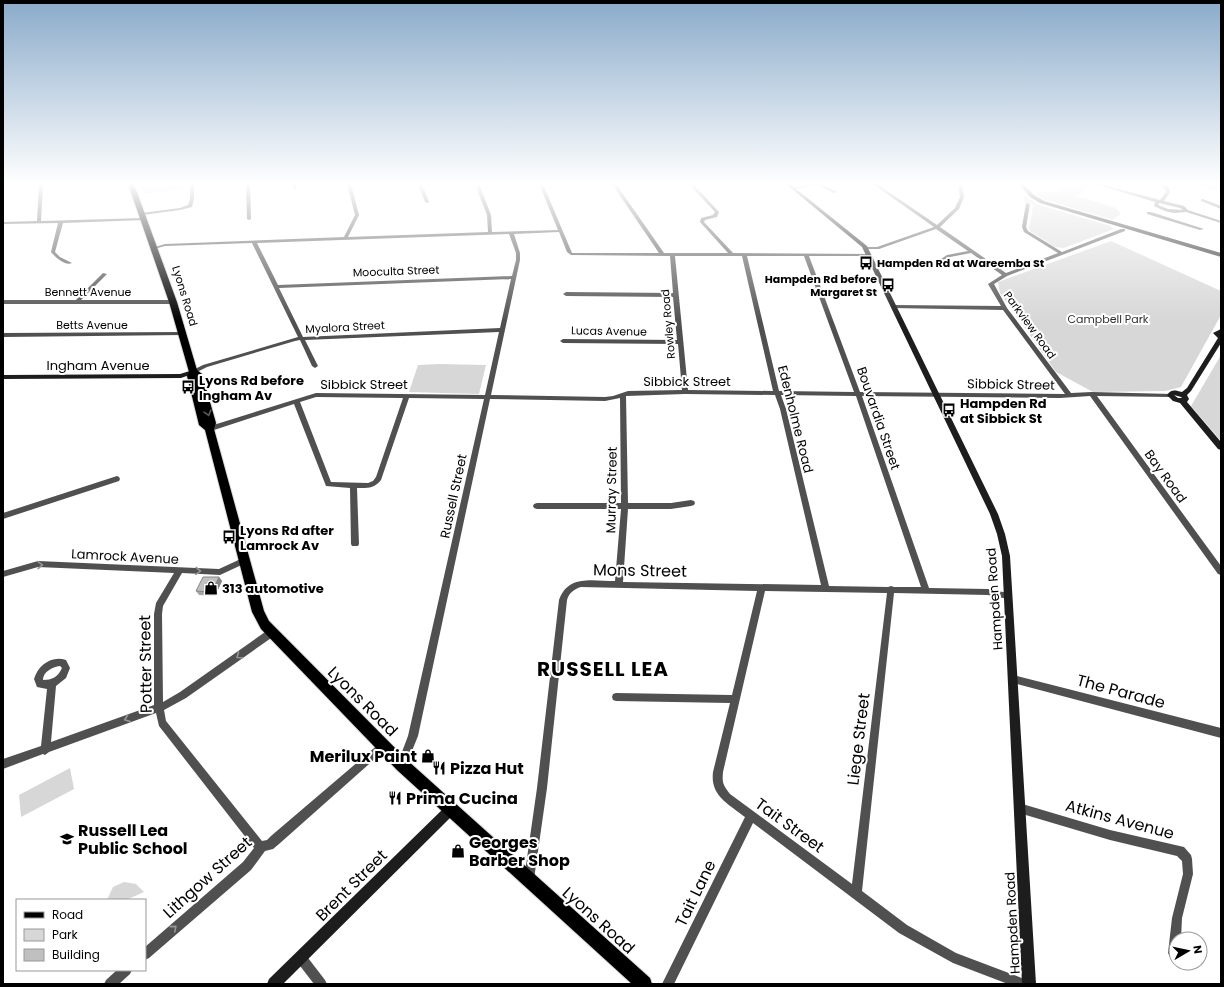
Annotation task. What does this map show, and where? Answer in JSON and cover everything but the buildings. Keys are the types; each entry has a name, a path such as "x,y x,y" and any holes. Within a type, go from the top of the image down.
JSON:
{"main road":[{"name":"Lyons Road","path":"148,230 172,302 193,372 198,374 211,423 209,429 258,612 272,633 402,765 529,882 644,984"},
{"name":"Hampden Road","path":"846,230 862,243 869,255 994,514 1001,534 1006,556 1029,984"},
{"path":"1133,230 1221,255"},
{"path":"1170,395 1174,399 1182,398 1190,389 1221,338 1216,333 1221,332"},
{"name":"Ingham Avenue","path":"3,377 181,376 193,372"},
{"path":"1182,398 1221,447"},
{"name":"Brent Street","path":"274,984 450,809"}],"street":[{"path":"59,230 53,252 58,258 70,263"},
{"path":"345,239 349,230"},
{"path":"646,230 662,254"},
{"path":"709,230 732,255"},
{"path":"865,248 878,248 929,230"},
{"path":"942,230 1005,275"},
{"path":"1025,230 1026,232 1062,254"},
{"name":"Parkview Road","path":"1069,395 1005,308 991,284 1005,275 1062,254 1117,230"},
{"path":"154,248 165,245 560,231 569,252 572,254 869,255"},
{"name":"Russell Street","path":"402,765 413,736 519,257 511,232"},
{"path":"254,242 315,366"},
{"path":"943,260 949,256 971,252"},
{"name":"Rowley Road","path":"672,254 684,392"},
{"name":"Edenholme Road","path":"744,255 826,589"},
{"name":"Bouvardia Street","path":"806,255 858,394 926,590"},
{"path":"77,302 105,274"},
{"name":"Mooculta Street","path":"277,287 514,277"},
{"path":"566,294 676,295"},
{"name":"Bennett Avenue","path":"3,302 172,302"},
{"path":"894,307 1005,308"},
{"name":"Myalora Street","path":"193,372 205,366 282,343 303,339 502,330"},
{"name":"Betts Avenue","path":"3,335 181,334"},
{"name":"Lucas Avenue","path":"562,341 680,342"},
{"name":"Sibbick Street","path":"209,429 316,395 605,399 635,393 684,392 936,395 1170,395"},
{"name":"Bay Road","path":"1092,394 1221,572"},
{"name":"Murray Street","path":"619,585 625,507 623,395"},
{"path":"296,401 328,484 369,486 375,483 379,478 407,396"},
{"path":"3,516 118,479"},
{"path":"353,485 355,544"},
{"path":"537,506 625,507 671,506 690,503"},
{"name":"Lamrock Avenue","path":"3,574 38,564 220,572 245,560"},
{"name":"Potter Street","path":"180,570 159,605 158,707 162,724 259,845 262,846"},
{"name":"Mons Street","path":"529,882 542,788 563,600 566,592 570,588 577,585 619,585 891,589 988,592 1008,596"},
{"name":"Tait Street","path":"762,587 718,772 717,781 720,789 727,797 751,816 903,929 953,957 1023,984"},
{"name":"Liege Street","path":"856,893 891,589"},
{"path":"3,764 45,750 158,707 183,695 272,633"},
{"name":"The Parade","path":"1013,679 1221,733"},
{"path":"45,750 52,684"},
{"path":"616,697 735,699"},
{"name":"Lithgow Street","path":"146,953 247,866 262,846 269,845 383,746"},
{"name":"Atkins Avenue","path":"1019,808 1110,835 1180,852 1187,859 1188,874 1177,918 1176,931"},
{"name":"Tait Lane","path":"668,984 751,816"},
{"path":"301,958 321,984"},
{"path":"110,984 125,971"}],"green space":[{"path":"1111,230 1064,248 1055,247 1030,231"},
{"name":"Campbell Park","path":"1111,241 1221,291 1221,315 1181,387 1165,391 1093,392 1056,372 1000,293 998,282"},
{"path":"1221,355 1221,441 1191,406"},
{"path":"418,365 486,365 479,394 409,392"},
{"path":"70,768 74,789 21,817 19,795"},
{"path":"124,882 136,884 144,892 128,899 107,899 113,887"}],"place":[{"name":"Hampden Rd at Wareemba St","path":"866,263"},
{"name":"Hampden Rd before Margaret St","path":"888,285"},
{"name":"Lyons Rd before Ingham Av","path":"188,387"},
{"name":"Hampden Rd at Sibbick St","path":"949,410"},
{"name":"Lyons Rd after Lamrock Av","path":"229,537"},
{"name":"313 automotive","path":"211,588"},
{"name":"Merilux Paint","path":"428,756"},
{"name":"Pizza Hut","path":"439,768"},
{"name":"Prima Cucina","path":"395,798"},
{"name":"Russell Lea Public School","path":"67,839"},
{"name":"Georges Barber Shop","path":"458,851"}],"district":[{"name":"RUSSELL LEA","path":"603,669"}]}
